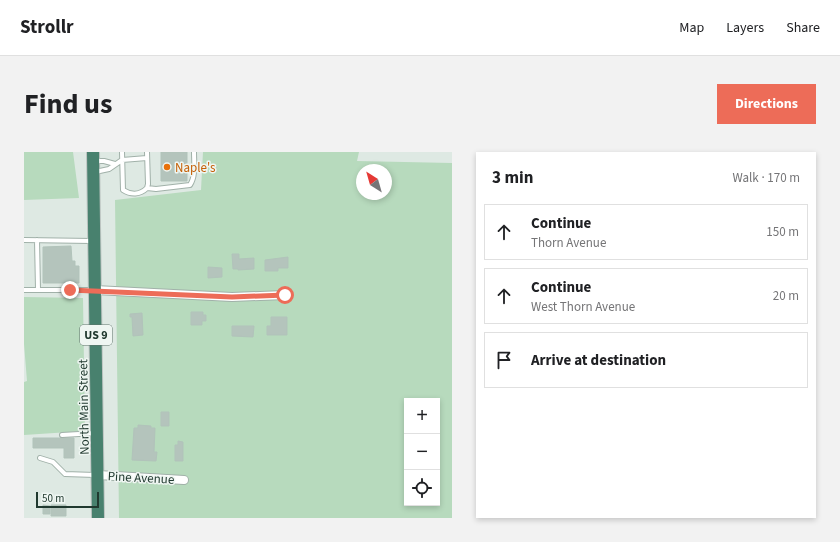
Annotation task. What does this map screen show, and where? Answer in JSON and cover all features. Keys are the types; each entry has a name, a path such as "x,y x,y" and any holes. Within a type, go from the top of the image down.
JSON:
{"highway":[{"name":"North Main Street","path":"93,162 98,518"}],"street":[{"path":"95,290 232,297 285,295"},
{"name":"Pine Avenue","path":"98,475 184,480"}],"lane":[{"path":"122,152 123,190 137,194 147,188 156,189 190,184 193,174 194,152"},
{"path":"147,152 147,188"},
{"path":"93,162 109,169 122,160 147,158"},
{"path":"93,162 104,161 115,164"},
{"path":"24,240 95,242"},
{"path":"36,240 38,289"},
{"path":"24,290 95,290"},
{"path":"62,435 97,433"},
{"path":"40,458 53,462 65,474 98,475"}],"green space":[{"path":"24,152 73,152 79,198 24,200"},
{"path":"203,152 359,152 357,161 452,163 452,518 119,518 115,200 201,190"},
{"path":"24,297 83,298 85,431 24,435 24,382 27,381 24,344"}],"building":[{"path":"161,152 187,152 187,181 161,181"},
{"path":"71,246 72,261 75,261 75,266 79,266 79,283 43,283 43,247"},
{"path":"232,254 239,254 239,259 254,258 254,269 233,269"},
{"path":"288,257 288,268 278,268 278,271 265,271 265,260"},
{"path":"208,267 222,268 222,277 208,278"},
{"path":"191,312 203,312 203,315 206,315 206,321 202,321 202,325 191,325"},
{"path":"142,313 143,335 133,336 132,317 130,317 130,314"},
{"path":"271,317 287,317 287,335 267,335 267,326 271,326"},
{"path":"232,326 254,326 253,337 232,336"},
{"path":"161,412 169,412 169,426 161,426"},
{"path":"138,425 151,426 151,428 155,428 154,452 157,452 156,461 132,460 134,428 138,428"},
{"path":"33,438 74,438 74,458 64,458 64,448 33,448"},
{"path":"178,441 183,442 183,461 175,461 175,445 178,445"},
{"path":"43,505 50,506 50,514 43,514"},
{"path":"51,505 66,505 66,516 51,516"}],"place":[{"name":"Naple's","path":"167,167"}],"route":[{"path":"70,290 232,297 285,295"}]}
